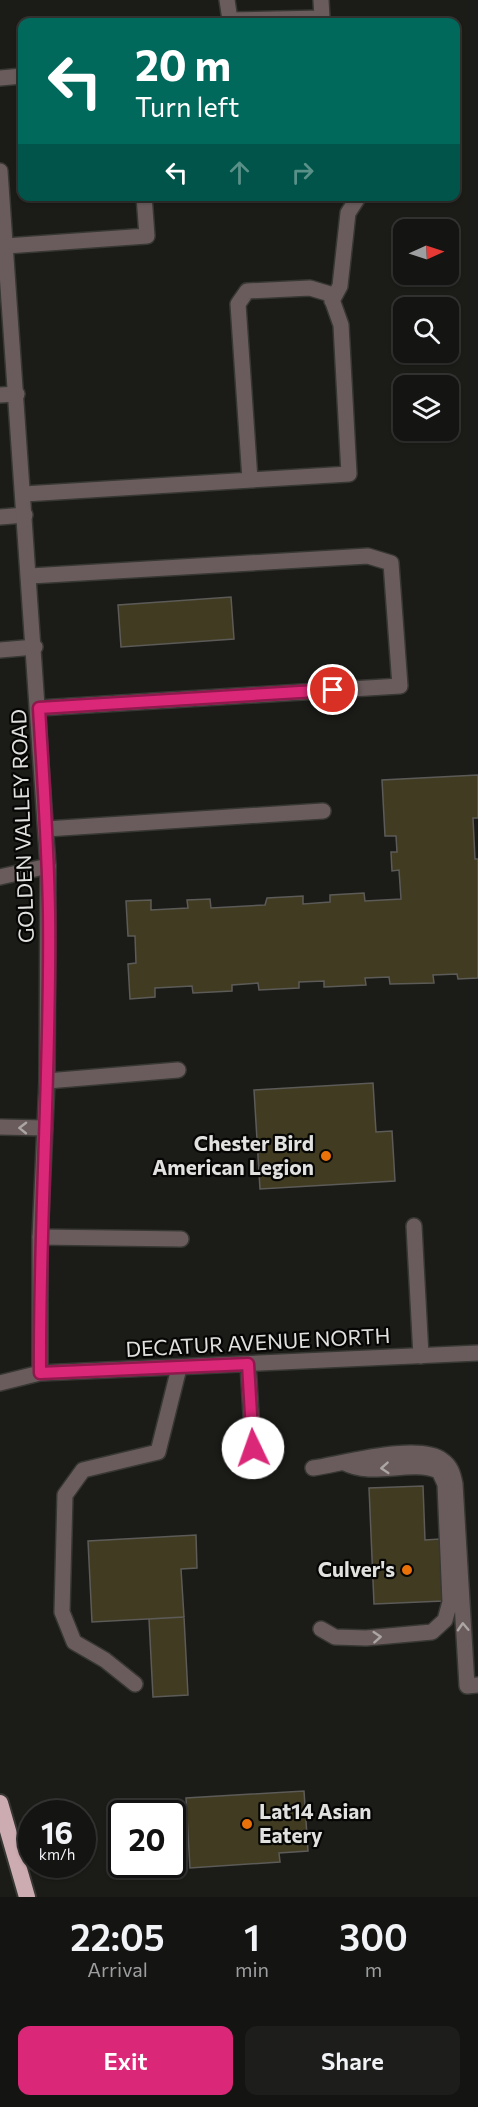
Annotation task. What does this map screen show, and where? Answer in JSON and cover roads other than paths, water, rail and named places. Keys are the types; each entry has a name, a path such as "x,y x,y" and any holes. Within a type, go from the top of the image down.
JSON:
{"highway":[{"path":"0,1803 27,1897"}],"street":[{"path":"227,0 230,18"},
{"path":"321,0 322,18"},
{"path":"0,78 18,76"},
{"name":"GOLDEN VALLEY ROAD","path":"0,171 35,647 48,866 47,1081 40,1237 40,1373"},
{"path":"6,246 147,236 144,201"},
{"path":"332,301 340,286 348,213 356,201"},
{"path":"24,494 350,474 341,325 330,294 310,288 247,291 238,304 250,480"},
{"path":"0,395 17,394"},
{"path":"0,517 25,515"},
{"path":"30,576 368,556 391,563 400,686 39,708"},
{"path":"0,650 35,647"},
{"path":"46,829 323,811"},
{"path":"0,877 48,866"},
{"path":"47,1081 178,1070"},
{"path":"0,1127 45,1128"},
{"path":"414,1226 421,1356"},
{"path":"40,1237 181,1239"},
{"name":"DECATUR AVENUE NORTH","path":"0,1383 40,1373 478,1353"},
{"path":"248,1364 253,1448"},
{"path":"135,1684 105,1660 74,1642 62,1612 65,1496 83,1470 158,1452 179,1368"},
{"path":"313,1468 345,1463 358,1457 429,1453 442,1459 452,1470 472,1686"},
{"path":"321,1629 335,1638 366,1638 432,1632 445,1620 450,1602 445,1484 439,1471 424,1465 358,1470 345,1463"}],"place":[{"name":"Chester Bird American Legion","path":"326,1156"},
{"name":"Culver's","path":"407,1570"},
{"name":"Lat14 Asian Eatery","path":"247,1824"}]}
